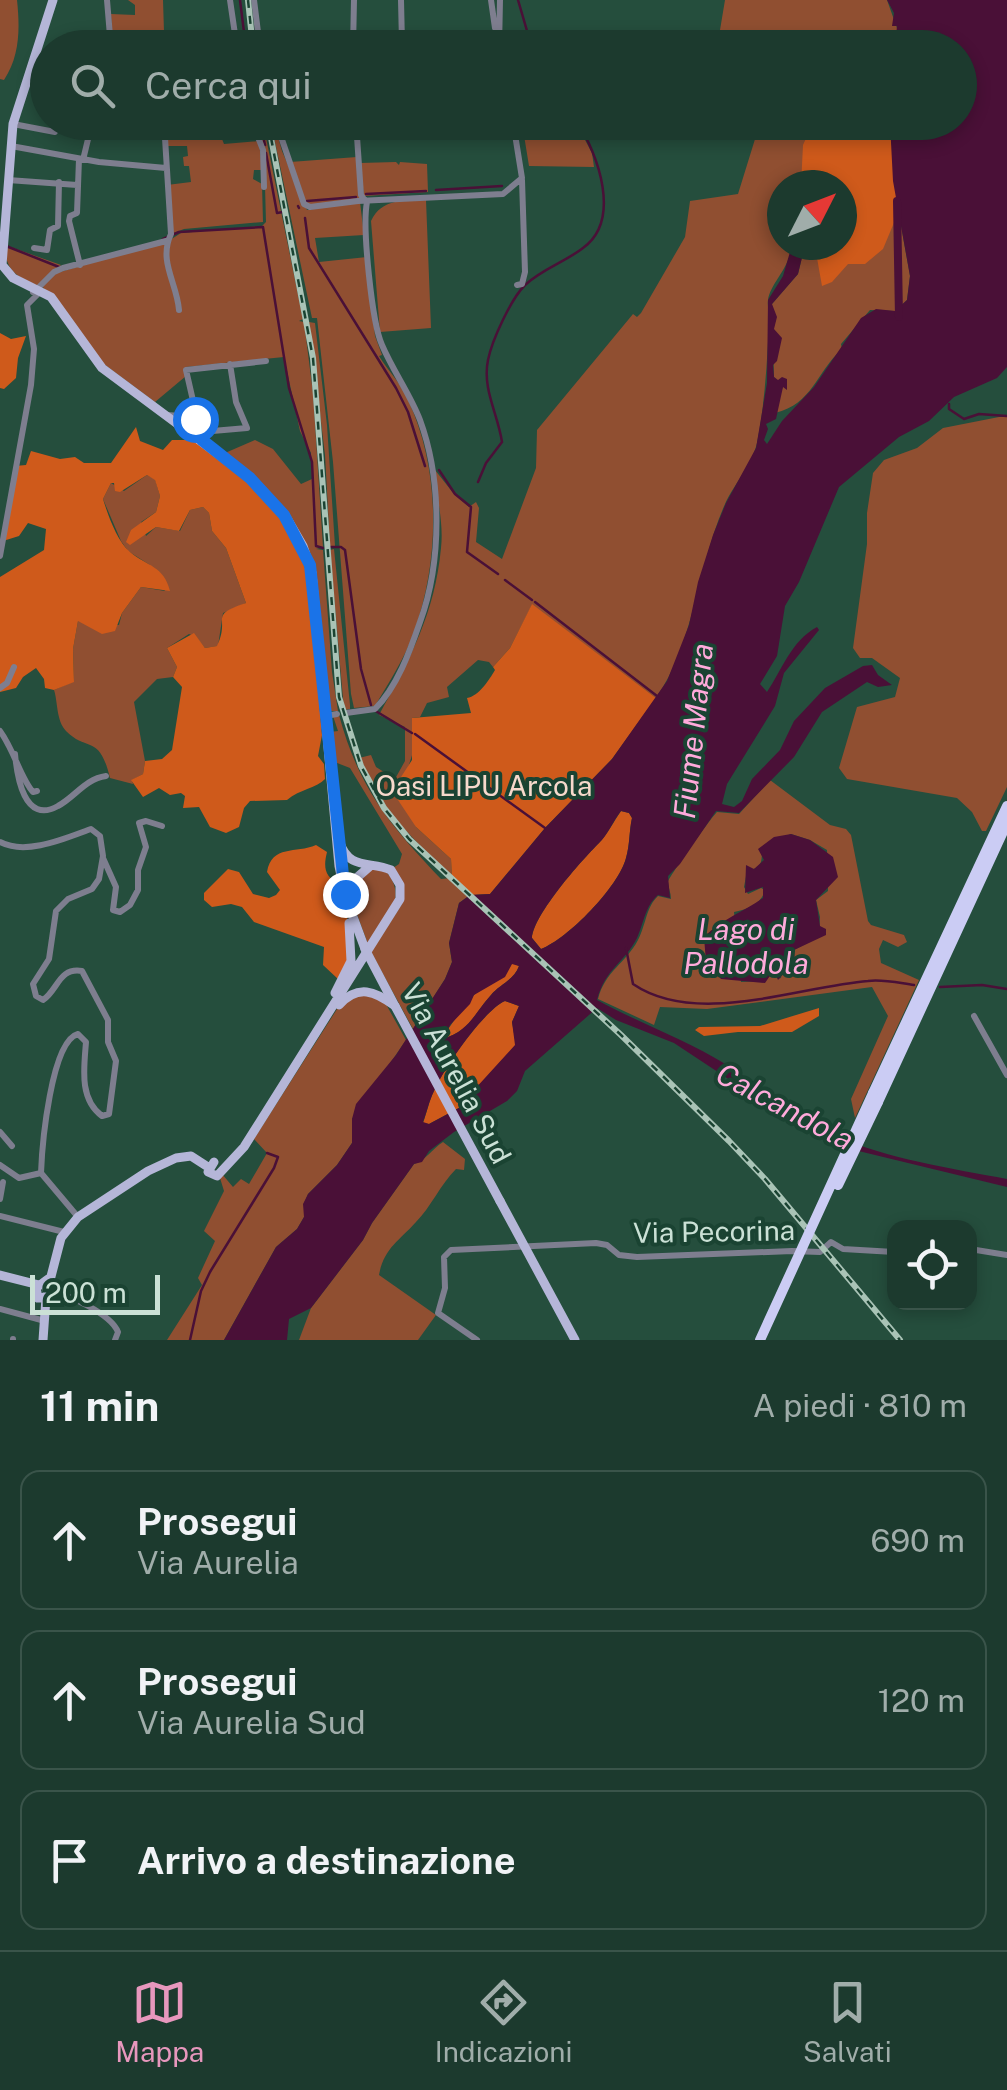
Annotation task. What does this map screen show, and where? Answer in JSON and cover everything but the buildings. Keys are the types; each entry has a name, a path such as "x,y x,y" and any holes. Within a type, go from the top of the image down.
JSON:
{"highway":[{"path":"764,1340 1007,806"},
{"path":"875,1097 1007,823"}],"main road":[{"path":"43,30 53,0"},
{"path":"30,72 6,150 8,180 2,265 17,280 38,288"},
{"name":"Via Aurelia Sud","path":"38,288 51,297 102,368 202,436 270,498 302,546 312,573 340,866 357,930 574,1340"},
{"path":"322,1028 400,898 400,885 394,874 386,868 355,863 343,852 335,819"},
{"path":"292,1070 298,1050 351,961 352,939 339,885 340,866"},
{"path":"357,930 351,887 370,866"},
{"path":"43,1340 44,1289 64,1232 78,1217 148,1171 176,1158 191,1156 215,1166 232,1160 322,1028 352,993 370,991 396,1006"},
{"path":"0,1275 44,1289"}],"street":[{"path":"108,0 110,30"},
{"path":"230,0 234,30"},
{"path":"254,0 258,30"},
{"path":"353,30 354,0"},
{"path":"401,0 402,30"},
{"path":"491,0 496,30"},
{"path":"497,30 500,0"},
{"path":"13,124 30,127"},
{"path":"79,263 69,221 77,213 81,160 89,140"},
{"path":"166,140 167,268 178,295 179,310"},
{"path":"259,140 264,187"},
{"path":"282,140 306,206 503,194 522,178"},
{"path":"326,716 373,709 405,660 427,602 436,539 432,461 413,402 379,337 357,140"},
{"path":"517,140 526,272 521,286 517,285"},
{"path":"6,150 166,168"},
{"path":"8,180 77,185"},
{"path":"34,248 48,250 50,230 58,226 59,182"},
{"path":"38,288 54,272 166,241"},
{"path":"0,556 31,386 34,349 27,305 38,295 20,286 17,280"},
{"path":"230,364 236,402 247,428 202,436 186,370 230,364 266,360"},
{"path":"167,414 196,414"},
{"path":"185,427 186,418 196,414"},
{"path":"0,688 7,683 14,667"},
{"path":"0,731 16,754 28,787 33,792 37,790"},
{"path":"16,754 17,778 28,804 38,809 52,809 94,779 106,776"},
{"path":"0,842 13,847 37,845 94,829 100,836 103,856 116,887 113,910 120,912 130,905 138,890 138,870 146,847 139,823 162,826"},
{"path":"78,1217 42,1174 49,1092 65,1043 72,1035 82,1035 86,1042 83,1072 92,1106 102,1116 108,1116 116,1061 108,1042 108,1020 87,976 79,970 67,972 43,1000 36,996 33,984 50,954 56,911 96,884 103,856"},
{"path":"974,1016 1007,1075"},
{"path":"0,1132 12,1146"},
{"path":"0,1165 19,1178 42,1174"},
{"path":"0,1200 3,1182"},
{"path":"0,1216 64,1232"},
{"name":"Via Pecorina","path":"477,1340 438,1313 445,1288 444,1257 452,1250 596,1243 608,1245 619,1255 638,1257 820,1252 831,1242 843,1249 887,1252"},
{"path":"977,1250 1007,1255"},
{"path":"44,1289 86,1305 114,1323 118,1332 115,1340"},
{"path":"0,1310 45,1316"}],"shaded area":[{"path":"0,0 17,0 18,41 4,80 0,79"},
{"path":"128,0 163,0 164,30 112,30 111,14 135,15 135,5"},
{"path":"725,0 887,0 898,30 720,30"},
{"path":"167,140 222,140 224,144 259,141 262,170 254,170 253,179 262,184 263,222 184,229 171,234 167,185 191,182 183,157 188,156 187,146 167,146"},
{"path":"260,140 266,140 303,319 299,321 304,322 323,547 316,549 323,550 338,711 328,711 314,565 278,503 248,470 225,453 255,440 273,449 301,484 312,479 311,453 300,431 284,357 186,367 186,376 155,402 97,359 42,286 53,274 170,240 181,233 262,226 266,222 264,150"},
{"path":"275,140 279,140 307,210 360,202 364,235 315,238 319,262 367,257 375,336 382,355 379,356 405,394 427,456 433,515 423,604 410,642 375,706 354,708 351,694 333,462 317,318 312,318"},
{"path":"525,140 585,140 594,167 529,166"},
{"path":"755,140 891,140 893,181 910,276 907,300 895,311 870,310 806,395 788,409 775,413 783,386 774,377 772,304 798,274 801,260 857,260 857,170 767,170 767,260 788,260 768,300 766,368 757,443 725,504 688,629 656,698 532,605 510,648 493,667 478,660 447,687 449,697 427,703 420,717 412,718 414,749 406,774 416,827 451,859 452,878 470,895 459,903 449,943 452,962 445,979 413,1029 371,952 402,904 393,868 402,854 350,768 332,761 330,732 338,731 333,716 339,715 356,764 378,804 441,879 451,878 390,814 359,758 371,755 376,767 395,779 405,761 405,727 379,715 411,655 433,594 442,538 435,470 469,507 476,502 476,542 502,559 536,468 537,430 633,314 637,317 641,313 685,237 690,201 738,194"},
{"path":"357,157 360,199 306,203 290,162"},
{"path":"360,163 427,164 428,192 364,196"},
{"path":"426,200 431,328 380,332 371,221 387,205"},
{"path":"5,245 61,265 39,286 14,272 7,261"},
{"path":"309,322 315,323 327,425 335,546 330,546 325,455"},
{"path":"1007,417 1007,787 986,831 982,831 972,812 957,798 847,779 839,768 857,707 895,697 900,678 872,658 860,658 853,648 873,473 884,460 917,448 943,428"},
{"path":"147,475 155,479 160,496 156,512 141,522 146,536 156,527 180,531 190,510 203,507 209,513 212,531 226,548 246,603 223,613 218,646 205,648 189,634 167,648 177,667 173,677 157,679 134,702 145,761 143,774 132,780 133,784 110,778 97,749 66,731 54,690 74,681 73,649 78,621 119,625 122,613 141,587 165,591 150,565 128,551 121,541 103,499 111,483 124,491"},
{"path":"334,549 350,705 350,709 344,710 330,550"},
{"path":"770,780 830,825 846,829 851,835 868,921 904,935 907,942 898,947 883,940 879,949 881,963 919,980 855,1118 851,1099 888,1016 872,987 707,1009 660,1007 654,1025 598,999 606,981 638,940 654,900 658,896 671,899 668,882 707,825 717,812 739,814","holes":["791,834 827,850 828,891 816,900 819,937 794,950 792,966 787,959 784,961 781,978 774,970 762,981 741,982 734,912 753,906 765,890 748,894 744,887 747,871 760,865 763,846"]},
{"path":"370,869 385,870 392,880 395,900 369,947 354,906 353,886"},
{"path":"352,993 382,997 406,1040 352,1119 352,1143 337,1165 308,1194 304,1217 297,1229 276,1247 224,1340 167,1340 202,1285 198,1278 215,1241 204,1231 224,1191 222,1174 233,1187 241,1179 249,1184 267,1153 254,1139 339,1006"},
{"path":"443,1142 465,1159 464,1170 456,1169 421,1216 393,1245 379,1275 436,1315 418,1340 299,1340 311,1308 414,1164"}],"green space":[{"path":"805,140 892,140 898,213 883,249 865,264 848,264 832,282 822,286 817,260 857,260 857,170 802,170"},
{"path":"0,333 11,339 26,336 16,378 4,389 0,388"},
{"path":"136,427 140,441 163,450 172,440 194,440 253,486 294,539 308,576 322,735 318,756 324,764 325,779 287,800 250,801 239,827 226,833 210,827 199,807 183,808 185,796 181,793 170,795 159,788 143,797 131,780 143,774 145,761 162,759 172,750 182,687 173,677 177,667 167,648 194,633 205,648 217,646 223,615 246,603 226,548 212,531 209,513 203,507 190,510 179,531 156,527 130,545 126,542 131,530 156,512 160,496 155,480 147,475 120,492 111,483 103,499 117,535 130,552 159,571 170,591 141,587 122,613 115,631 102,634 78,621 73,649 74,682 54,690 45,688 36,668 16,688 0,692 0,577 44,550 46,529 28,523 19,536 3,541 15,466 26,465 31,451 60,459 75,457 84,463 111,463"},
{"name":"Oasi LIPU Arcola","path":"532,604 656,698 612,759 545,828 490,894 470,895 452,878 451,859 416,827 392,791 412,760 412,718 471,713 467,698 480,691 490,678"},
{"path":"621,811 632,818 627,853 614,883 578,923 541,949 532,938 549,902"},
{"path":"316,845 327,852 326,871 339,884 350,933 349,955 338,979 323,965 324,947 254,922 242,907 212,907 204,900 204,893 228,869 239,872 253,894 269,898 276,895 280,890 267,872 274,857"},
{"path":"512,963 519,966 514,975 465,1027 442,1039 473,996 500,978"},
{"path":"505,1001 519,1006 512,1022 516,1045 475,1090 470,1102 429,1124 423,1123 446,1068 476,1027"},
{"path":"819,1008 819,1016 792,1032 704,1036 695,1030 760,1026"}],"water":[{"name":"Calcandola","path":"887,0 1007,0 1007,367 997,378 954,397 929,421 899,437 839,487 785,606 777,656 760,684 767,692 800,640 817,627 819,630 784,673 775,706 727,784 722,804 734,807 742,801 752,779 780,750 794,721 825,688 863,666 872,665 892,685 878,687 867,682 822,712 794,757 739,813 716,811 668,876 670,898 658,895 654,899 637,938 610,973 597,1000 711,1056 836,1136 897,1157 1007,1179 1007,1187 838,1146 807,1131 674,1043 616,1020 597,1008 525,1071 517,1091 507,1101 454,1132 429,1151 422,1162 414,1164 311,1308 289,1319 287,1340 224,1340 276,1247 297,1229 304,1217 303,1204 308,1194 337,1165 352,1143 356,1104 396,1055 445,979 452,962 449,943 459,903 470,895 490,894 545,828 612,759 667,681 689,625 713,535 756,448 767,383 768,300 788,260 801,260 798,274 772,304 777,317 774,329 782,338 773,365 774,377 787,379 787,390 783,387 776,419 766,424 767,444 782,421 814,387 861,318 876,309 895,311 907,300 910,276 893,181 891,140 977,140 977,30 897,30 897,26 892,26 894,13","holes":["621,811 632,818 627,853 614,883 578,923 541,949 532,938 549,902","512,964 519,966 465,1026 443,1039 474,995 505,977","505,1001 519,1006 512,1022 515,1045 474,1090 470,1102 429,1124 423,1122 446,1068 476,1027"]},
{"name":"Lago di Pallodola","path":"791,834 810,840 833,857 838,877 816,900 820,926 826,929 826,935 794,950 795,965 787,959 781,965 783,974 778,980 774,970 765,983 721,979 706,962 704,937 763,898 763,887 745,893 746,865 754,869 764,860 758,849 774,837"}],"waterway":[{"path":"240,0 244,30"},
{"path":"518,0 527,30"},
{"path":"264,140 265,145"},
{"path":"478,482 502,442 487,371 503,320 525,285 583,248 595,236 601,221 602,186 587,140"},
{"path":"266,153 277,213 283,212"},
{"path":"436,190 502,186"},
{"path":"366,194 426,191"},
{"path":"307,201 356,197"},
{"name":"Fiume Magra","path":"897,201 899,317"},
{"path":"305,218 309,248 396,388 425,466"},
{"path":"163,239 179,232 263,227 289,388 312,462 316,546 323,548"},
{"path":"6,246 59,267"},
{"path":"949,404 949,409 964,419 979,414 1007,416"},
{"path":"439,470 455,494 471,507 467,552 498,574"},
{"path":"329,547 345,550 361,669 371,705"},
{"path":"505,580 532,600"},
{"path":"535,602 657,696"},
{"path":"374,710 412,733"},
{"path":"415,734 545,828"},
{"path":"626,948 633,984 686,1003 748,1001 874,981 914,985"},
{"path":"940,987 982,985 1007,989"},
{"path":"190,1340 201,1291 210,1272 274,1168 278,1157 267,1153"}],"railway":[{"path":"248,0 251,30"},
{"path":"271,140 313,358 339,697 361,766 384,808 409,839 729,1141 900,1340"}],"route":[{"path":"195,419 202,440 250,478 284,515 310,565 345,894"}]}
